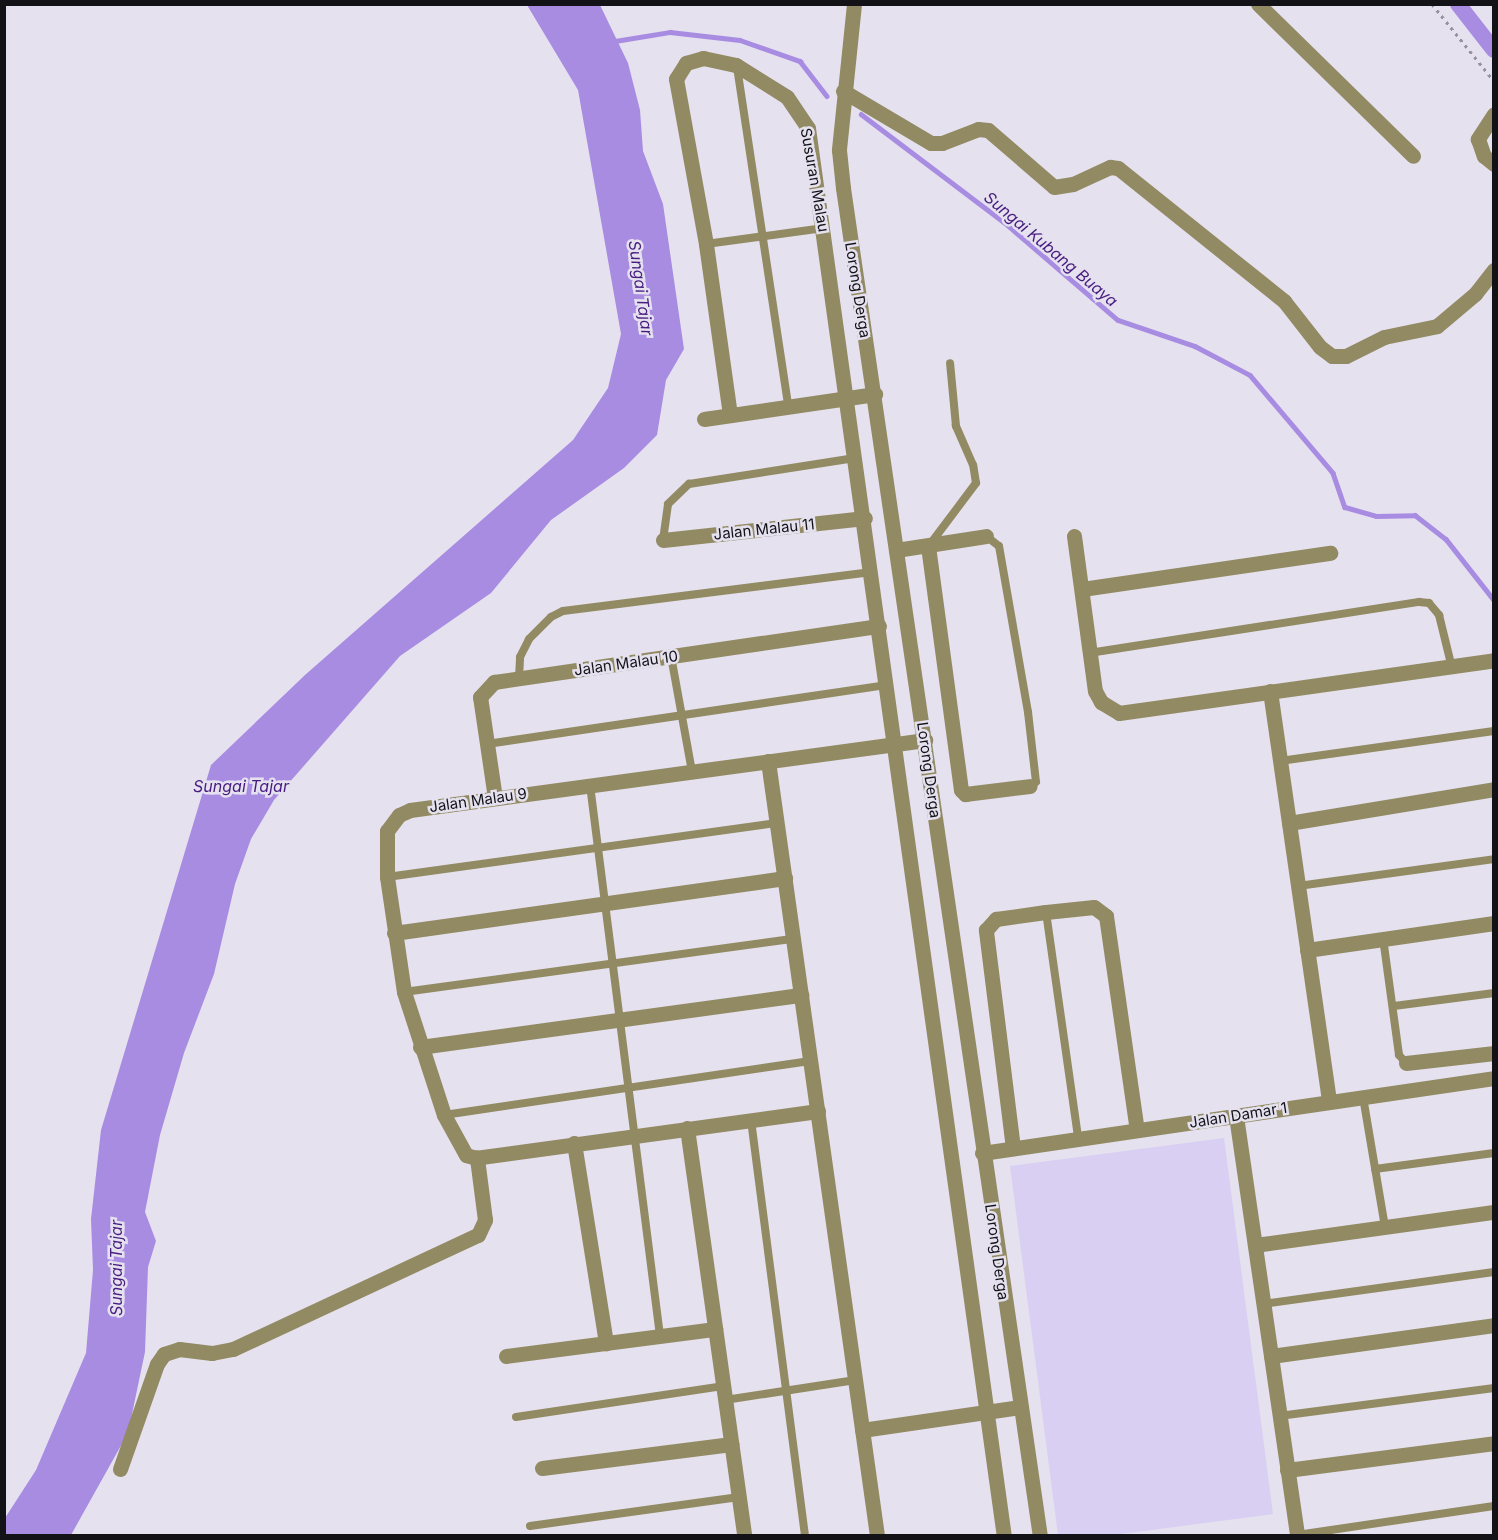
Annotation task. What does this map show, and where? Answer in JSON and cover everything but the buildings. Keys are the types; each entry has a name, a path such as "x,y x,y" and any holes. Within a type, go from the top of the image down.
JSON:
{"street":[{"name":"Lorong Derga","path":"854,4 843,91 839,150 843,188 925,740 982,1153 1040,1536"},
{"path":"1258,4 1413,156"},
{"name":"Susuran Malau","path":"706,244 676,79 679,70 694,59 736,65 787,97 803,116 824,228 985,1412 1004,1536"},
{"path":"843,91 931,143 942,143 978,129 988,130 1054,187 1073,184 1110,167 1118,168 1284,302 1320,347 1332,356 1346,356 1384,337 1437,326 1475,294 1494,270"},
{"path":"1494,114 1478,139 1484,156 1494,164"},
{"path":"706,244 729,415"},
{"path":"704,419 875,394"},
{"name":"Jalan Malau 11","path":"663,540 865,518"},
{"path":"896,550 986,536"},
{"path":"1074,536 1089,654 1101,702 1119,713 1451,664 1494,660"},
{"path":"928,546 961,790 965,794 1030,786"},
{"path":"1082,589 1330,553"},
{"name":"Jalan Malau 10","path":"495,798 487,744 483,690 494,682 879,626"},
{"path":"1270,691 1329,1101"},
{"name":"Jalan Malau 9","path":"477,1158 466,1155 444,1115 404,992 387,878 387,831 399,815 410,810 925,740"},
{"path":"768,760 877,1536"},
{"path":"1289,823 1494,789"},
{"path":"394,933 784,878"},
{"path":"1013,1148 986,930 996,919 1094,907 1106,916 1137,1130"},
{"path":"1307,950 1494,923"},
{"path":"420,1047 801,995"},
{"path":"1406,1063 1494,1053"},
{"name":"Jalan Damar 1","path":"982,1153 1494,1078"},
{"path":"120,1469 157,1364 164,1354 179,1349 212,1353 233,1349 478,1235 485,1220 477,1158 818,1111"},
{"path":"1236,1116 1297,1535"},
{"path":"687,1128 744,1536"},
{"path":"574,1143 606,1343"},
{"path":"1255,1245 1494,1212"},
{"path":"1271,1356 1494,1325"},
{"path":"506,1356 715,1329"},
{"path":"862,1430 1020,1407"},
{"path":"1287,1470 1494,1443"},
{"path":"542,1468 731,1444"}],"lane":[{"path":"736,65 788,406"},
{"path":"706,244 824,228"},
{"path":"928,546 976,483 973,465 956,426 950,363"},
{"path":"663,540 668,504 689,484 856,458"},
{"path":"986,536 999,546 1003,568 1028,712 1036,782 1030,786"},
{"path":"519,678 520,657 529,639 551,617 563,611 872,572"},
{"path":"1089,654 1419,602 1429,603 1439,615 1451,664"},
{"path":"671,656 692,771"},
{"path":"487,744 887,684"},
{"path":"1280,761 1494,731"},
{"path":"590,785 622,1020 660,1336"},
{"path":"387,878 777,823"},
{"path":"1298,886 1494,859"},
{"path":"1046,912 1078,1138"},
{"path":"1383,938 1399,1055 1406,1063"},
{"path":"404,992 793,939"},
{"path":"1394,1006 1494,993"},
{"path":"444,1115 810,1061"},
{"path":"1363,1097 1385,1227"},
{"path":"751,1120 805,1536"},
{"path":"1375,1169 1494,1153"},
{"path":"1263,1304 1494,1272"},
{"path":"516,1418 724,1393 785,1390 855,1380"},
{"path":"1279,1416 1494,1388"},
{"path":"530,1526 739,1497"},
{"path":"1297,1535 1494,1506"}],"path":[{"path":"1432,4 1494,81"}],"shaded area":[{"path":"1224,1138 1273,1514 1114,1535 1058,1535 1010,1166"}],"water":[{"name":"Sungai Tajar","path":"527,5 600,5 628,63 640,110 643,151 663,204 684,349 666,380 657,435 624,468 551,520 491,593 400,656 274,800 251,839 235,884 214,974 184,1053 160,1135 145,1212 156,1241 148,1267 145,1352 128,1433 71,1535 5,1536 5,1518 36,1470 86,1353 93,1270 91,1219 101,1130 211,765 305,675 573,440 608,388 621,334 578,90"}],"waterway":[{"path":"1458,4 1494,50"},
{"name":"Sungai Kubang Buaya","path":"615,41 670,32 740,40 800,61 827,96"},
{"name":"Sungai Kubang Buaya","path":"861,114 1004,222 1118,320 1195,346 1250,375 1333,473 1345,507 1376,516 1415,515 1446,539 1494,600"}]}
